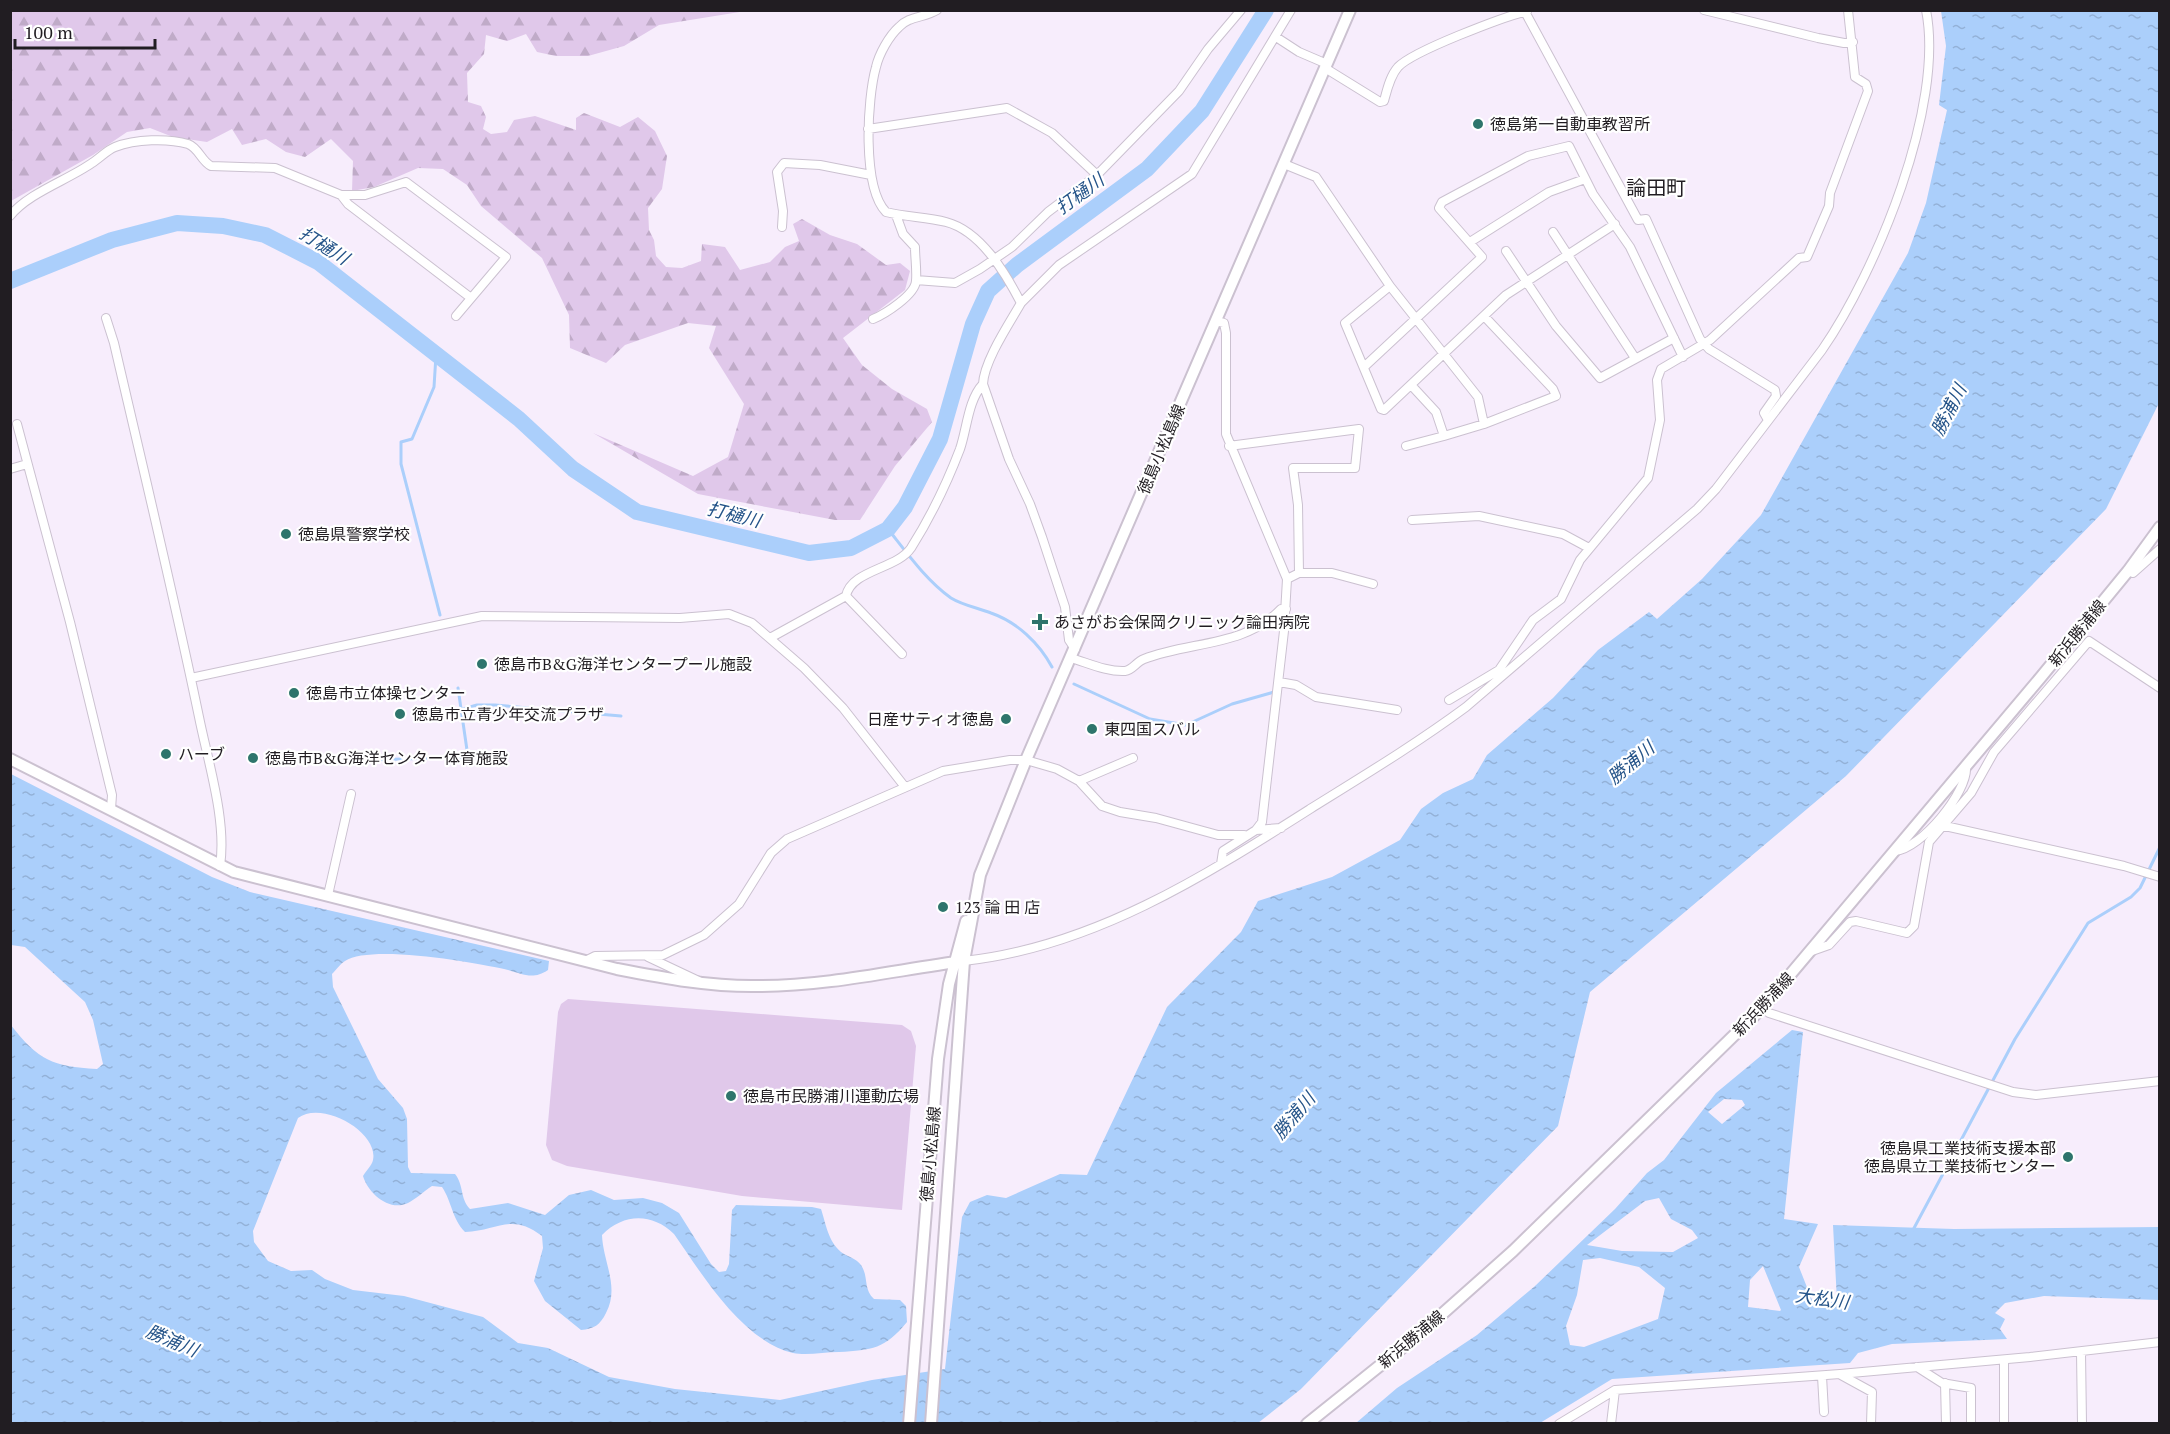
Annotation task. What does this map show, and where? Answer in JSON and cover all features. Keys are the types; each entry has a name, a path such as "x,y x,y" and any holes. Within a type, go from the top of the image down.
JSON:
{"main road":[{"name":"徳島小松島線","path":"909,1424 938,1059 949,984 959,962 986,857 1350,10"},
{"name":"新浜勝浦線","path":"1307,1424 1423,1331 1513,1251 1762,1008 1966,767 2128,571 2160,527"},
{"path":"10,759 234,872 659,977 759,986 816,983 959,962"},
{"name":"徳島小松島線","path":"931,1424 963,986 959,962"}],"street":[{"path":"937,10 907,20 893,33 876,66 868,129 871,176 882,208 896,214 959,226 995,261 1020,301"},
{"path":"916,280 955,283 995,261 1048,212 1096,175 1179,92 1208,49 1241,10"},
{"path":"770,638 846,596 852,583 900,559 910,549 947,481 959,450 974,398 1020,301 1059,265 1192,174 1291,10"},
{"path":"1704,10 1818,38 1853,42"},
{"path":"1741,20 1743,10"},
{"path":"1501,673 1526,629 1561,599 1574,569 1647,478 1660,420 1657,380 1661,369 1704,344 1799,258 1807,258 1829,206 1830,193 1868,91 1866,84 1855,77 1848,10"},
{"path":"959,962 1019,953 1095,928 1175,890 1268,838 1429,734 1696,509 1716,489 1837,328 1879,247 1910,157 1925,95 1929,39 1926,10"},
{"path":"1276,38 1326,66 1380,102 1384,101 1392,77 1401,64 1467,33 1526,11 1638,220 1646,219 1704,344 1775,390 1776,396 1764,412 1768,420"},
{"path":"868,129 1007,108 1052,133 1096,175"},
{"path":"10,216 23,203 92,164 112,148 147,141 186,144 195,147 205,163 211,166 275,168 341,195 365,195 406,182 506,257 456,316"},
{"path":"1364,367 1482,257 1439,208 1442,201 1528,156 1569,146 1586,179 1637,260 1683,357"},
{"path":"782,227 783,211 777,172 784,163 820,165 871,176"},
{"path":"1284,164 1316,177 1390,286 1478,397 1484,424"},
{"path":"1470,242 1549,192 1586,179"},
{"path":"341,195 348,204 471,298"},
{"path":"873,319 885,314 915,286 915,247 903,234 896,214"},
{"path":"1390,286 1345,323 1381,409 1384,410 1506,295 1615,224"},
{"path":"1553,232 1635,358"},
{"path":"1506,251 1556,326 1600,378 1674,338"},
{"path":"1406,446 1484,424 1556,396 1553,389 1484,316"},
{"path":"106,318 114,343 191,678 215,795 223,850 220,866"},
{"path":"1216,321 1224,323 1226,333 1226,434 1229,446 1287,579 1279,682 1264,813 1256,830"},
{"path":"982,384 1009,459 1030,504 1042,537 1065,607 1073,653 1109,670 1127,671 1144,658 1248,632 1271,621 1281,609 1286,609"},
{"path":"1411,385 1436,412 1444,436"},
{"path":"16,424 70,622 110,784 111,809"},
{"path":"1229,446 1359,429 1355,468 1293,468 1299,512 1299,573"},
{"path":"10,469 27,464"},
{"path":"1412,520 1479,516 1563,534 1589,548"},
{"path":"2128,571 2133,573 2139,569 2160,549"},
{"path":"1287,579 1299,573 1332,573 1373,584"},
{"path":"846,596 902,654"},
{"path":"191,678 465,619 490,616 680,618 729,614 752,623 843,708 905,787"},
{"path":"1896,851 1910,846 1939,824 1971,793 1994,752 2089,641 2160,688"},
{"path":"1449,700 1487,675 1501,673"},
{"path":"1279,682 1296,685 1316,697 1397,710"},
{"path":"1079,781 1133,758"},
{"path":"587,960 595,956 648,957 676,949 717,925 739,904 771,853 787,839 954,768 1010,759 1026,760 1057,769 1079,781 1095,802 1120,813 1156,818 1218,835 1244,835"},
{"path":"1812,951 1829,945 1850,922 1856,921 1907,933 1914,926 1929,842 1964,782 1966,767"},
{"path":"328,895 351,794"},
{"path":"1939,824 2124,866 2160,877"},
{"path":"1221,864 1223,851 1244,835 1256,830 1281,828"},
{"path":"648,957 702,982"},
{"path":"1762,1008 1769,1013 2013,1092 2036,1095 2160,1081"},
{"path":"1559,1424 1615,1390 1822,1376 2004,1360 2160,1342"},
{"path":"2081,1352 2082,1424"},
{"path":"2004,1360 2004,1424"},
{"path":"1917,1367 1945,1383 1971,1388 1971,1424"},
{"path":"1840,1374 1872,1392 1871,1424"},
{"path":"1822,1376 1824,1412"},
{"path":"1945,1383 1946,1424"},
{"path":"1611,1424 1615,1390"}],"green space":[{"path":"11,11 746,11 659,25 624,46 588,56 556,56 537,52 526,34 507,41 486,35 484,54 467,73 468,102 481,106 486,117 483,129 491,134 507,132 514,120 535,116 576,130 576,118 584,113 620,127 638,117 655,131 667,156 662,189 648,208 649,230 654,240 656,256 666,267 682,268 701,261 702,244 725,247 740,270 770,262 785,247 799,241 793,224 802,219 830,235 857,244 886,265 900,263 910,271 905,290 843,338 862,365 892,389 927,409 932,422 895,466 860,520 835,520 698,494 593,433 693,476 728,457 744,404 709,348 716,326 688,323 625,345 606,363 570,348 569,315 542,258 481,206 467,185 443,169 418,168 374,187 352,191 353,161 331,139 305,157 286,152 266,139 242,145 232,129 207,142 173,137 150,128 127,132 93,155 11,201"},
{"name":"徳島市民勝浦川運動広場","path":"568,999 902,1025 911,1031 916,1046 902,1210 742,1196 567,1166 552,1160 546,1145 558,1012 561,1004"}],"water":[{"name":"勝浦川","path":"1941,11 2159,11 2159,403 2106,509 1846,776 1590,992 1558,1126 1301,1389 1258,1423 11,1423 10,1024 38,1054 57,1063 97,1069 103,1064 93,1020 85,1002 25,947 11,945 11,774 212,877 250,892 549,961 548,970 532,976 447,959 376,954 358,956 345,961 332,974 333,987 378,1079 403,1108 407,1119 408,1167 411,1173 455,1174 470,1209 508,1203 545,1215 569,1195 591,1190 614,1200 643,1198 662,1203 679,1213 711,1264 719,1272 726,1271 729,1264 732,1210 736,1205 821,1209 833,1243 841,1252 861,1265 867,1287 874,1299 900,1300 906,1306 907,1322 885,1343 869,1349 804,1354 793,1353 774,1346 740,1321 711,1286 674,1234 657,1222 638,1218 619,1223 602,1235 610,1274 610,1303 599,1323 590,1329 581,1330 545,1301 534,1281 543,1248 542,1236 521,1225 512,1224 465,1232 457,1222 442,1187 432,1186 408,1203 394,1205 387,1203 369,1189 363,1176 373,1160 372,1149 367,1139 347,1122 321,1113 308,1113 298,1118 253,1231 254,1242 268,1261 291,1271 312,1270 325,1279 353,1290 404,1296 483,1317 518,1343 548,1348 609,1377 675,1389 780,1400 872,1380 945,1369 962,1217 970,1202 987,1195 1006,1198 1060,1174 1087,1175 1167,1007 1241,932 1258,901 1332,877 1400,840 1421,809 1443,793 1473,779 1487,755 1553,698 1598,650 1649,612 1657,619 1702,579 1761,515 1908,253 1926,203 1947,110 1939,105 1946,46"},
{"path":"1792,1030 1803,1032 1784,1219 1818,1224 1799,1267 1814,1305 1837,1301 1833,1225 1954,1229 2159,1227 2159,1300 2044,1296 2005,1303 1995,1313 2005,1319 2000,1329 2007,1339 1892,1344 1858,1353 1850,1363 1612,1379 1540,1423 1356,1423 1397,1388 1477,1335 1535,1286 1615,1209 1647,1173 1664,1160 1716,1093","holes":["1724,1099 1742,1100 1745,1105 1722,1124 1708,1112","1659,1198 1671,1219 1692,1230 1698,1238 1673,1252 1622,1251 1587,1245 1645,1201","1600,1258 1639,1267 1665,1288 1658,1319 1584,1347 1570,1345 1566,1326 1577,1295 1583,1260","1763,1266 1781,1310 1748,1307 1750,1280"]}],"waterway":[{"name":"打樋川","path":"10,281 112,240 177,223 223,226 265,235 318,262 519,419 573,469 637,512 809,553 851,548 888,529 905,507 940,439 973,324 988,291 1017,265 1147,169 1202,111 1266,10"},
{"path":"436,355 434,387 412,439 401,442 401,464 440,615"},
{"path":"888,529 917,566 942,591 965,605 986,611 1010,622 1034,642 1052,667"},
{"path":"1074,684 1150,719 1186,725 1232,704 1274,692"},
{"path":"370,760 468,757 458,688"},
{"path":"463,709 477,705 495,705 621,716"},
{"path":"1913,1230 2015,1039 2088,923 2131,897 2140,888 2160,847"}],"place":[{"name":"徳島第一自動車教習所","path":"1478,124"},
{"name":"徳島県警察学校","path":"286,534"},
{"name":"あさがお会保岡クリニック論田病院","path":"1040,622"},
{"name":"徳島市B&G海洋センタープール施設","path":"482,664"},
{"name":"徳島市立体操センター","path":"294,693"},
{"name":"徳島市立青少年交流プラザ","path":"400,714"},
{"name":"日産サティオ徳島","path":"1006,719"},
{"name":"東四国スバル","path":"1092,729"},
{"name":"ハーブ","path":"166,754"},
{"name":"徳島市B&G海洋センター体育施設","path":"253,758"},
{"name":"123 論 田 店","path":"943,907"},
{"name":"徳島市民勝浦川運動広場","path":"731,1096"},
{"name":"徳島県工業技術支援本部 徳島県立工業技術センター","path":"2068,1157"}],"district":[{"name":"論田町","path":"1656,188"}],"water label":[{"name":"大松川","path":"1822,1299"}]}
